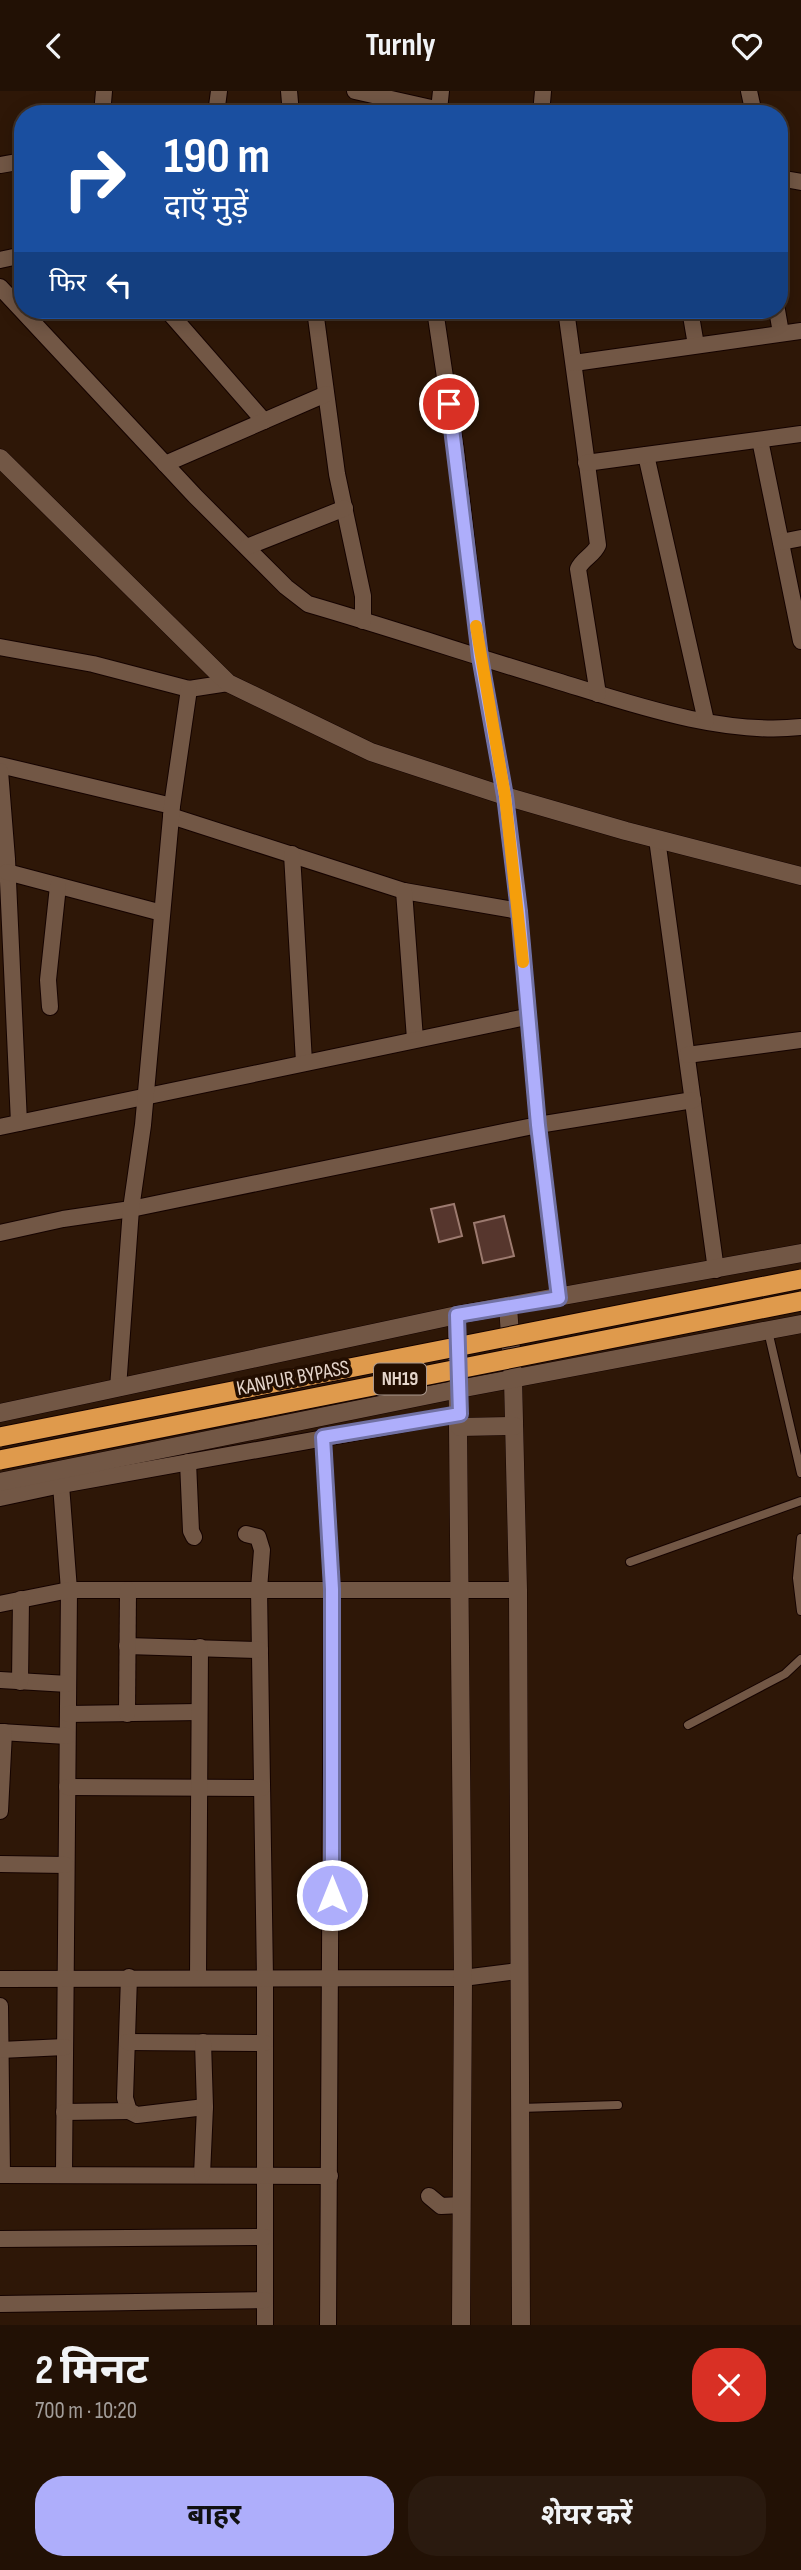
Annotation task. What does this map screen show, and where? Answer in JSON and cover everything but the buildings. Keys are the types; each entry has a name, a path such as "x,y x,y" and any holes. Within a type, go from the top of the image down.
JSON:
{"highway":[{"name":"KANPUR BYPASS","path":"0,1437 801,1279"},
{"name":"KANPUR BYPASS","path":"0,1461 801,1301"}],"street":[{"path":"355,91 398,105"},
{"path":"0,287 14,302"},
{"path":"30,319 165,464 286,587 308,604 598,694 706,721 735,728 801,727"},
{"path":"175,319 264,421"},
{"path":"316,319 345,508 363,596 363,621"},
{"path":"436,319 456,451 480,657 505,796 519,911 526,1017 559,1298"},
{"path":"567,319 598,545 595,552 580,563 578,569 598,694"},
{"path":"692,319 696,345"},
{"path":"779,319 781,333"},
{"path":"574,363 801,331"},
{"path":"165,464 326,394"},
{"path":"586,463 801,434"},
{"path":"760,440 801,641"},
{"path":"646,455 706,721"},
{"path":"0,458 228,683 371,752 505,796 801,876"},
{"path":"247,547 345,508"},
{"path":"781,542 801,538"},
{"path":"0,647 93,664 189,689 228,683"},
{"path":"118,1388 131,1209 145,1095 172,811 189,689"},
{"path":"0,765 172,811 404,891 519,911"},
{"path":"0,771 8,872 19,1122"},
{"path":"657,839 716,1270"},
{"path":"292,854 304,1062"},
{"path":"8,872 162,913"},
{"path":"50,1007 48,980 58,885"},
{"path":"404,891 415,1039"},
{"path":"0,1127 526,1017"},
{"path":"687,1055 801,1040"},
{"path":"0,1233 63,1219 131,1209 538,1125 693,1100"},
{"path":"0,1413 457,1315 801,1253"},
{"path":"509,1306 518,1590 521,2325"},
{"path":"457,1315 463,1978 461,2325"},
{"path":"0,1482 459,1389 801,1324"},
{"path":"0,1498 323,1437 460,1420 514,1426"},
{"path":"323,1437 332,1589 328,2325"},
{"path":"188,1462 191,1531 194,1537"},
{"path":"61,1485 69,1590 64,2173"},
{"path":"256,1519 252,1535 262,1550 259,1589 265,1978 265,2325"},
{"path":"0,1604 69,1590 518,1590"},
{"path":"127,1714 128,1590"},
{"path":"20,1682 21,1599"},
{"path":"127,1646 260,1650"},
{"path":"198,1977 200,1647"},
{"path":"0,1680 68,1684"},
{"path":"68,1714 199,1712"},
{"path":"0,1811 2,1732 67,1736"},
{"path":"67,1787 262,1788"},
{"path":"0,1864 66,1865"},
{"path":"0,1979 463,1978 518,1972"},
{"path":"129,1977 125,2098 129,2111"},
{"path":"0,2006 1,2175 64,2173 330,2176"},
{"path":"127,2042 265,2043"},
{"path":"202,2175 205,2107 203,2042"},
{"path":"1,2050 65,2047"},
{"path":"64,2112 129,2111 137,2115 205,2107"},
{"path":"429,2196 441,2206 462,2205"},
{"path":"0,2239 265,2237"},
{"path":"0,2304 265,2300"}],"lane":[{"path":"768,1331 801,1473"},
{"path":"630,1562 801,1501"},
{"path":"801,1538 797,1578 801,1611"},
{"path":"688,1725 785,1674 801,1659"},
{"path":"520,2108 618,2105"}],"slow traffic":[{"path":"476,626 505,796 523,962"}],"route":[{"path":"332,1895 332,1589 323,1437 460,1414 457,1315 559,1298 526,1017 519,911 505,796 480,657 449,404"}]}
